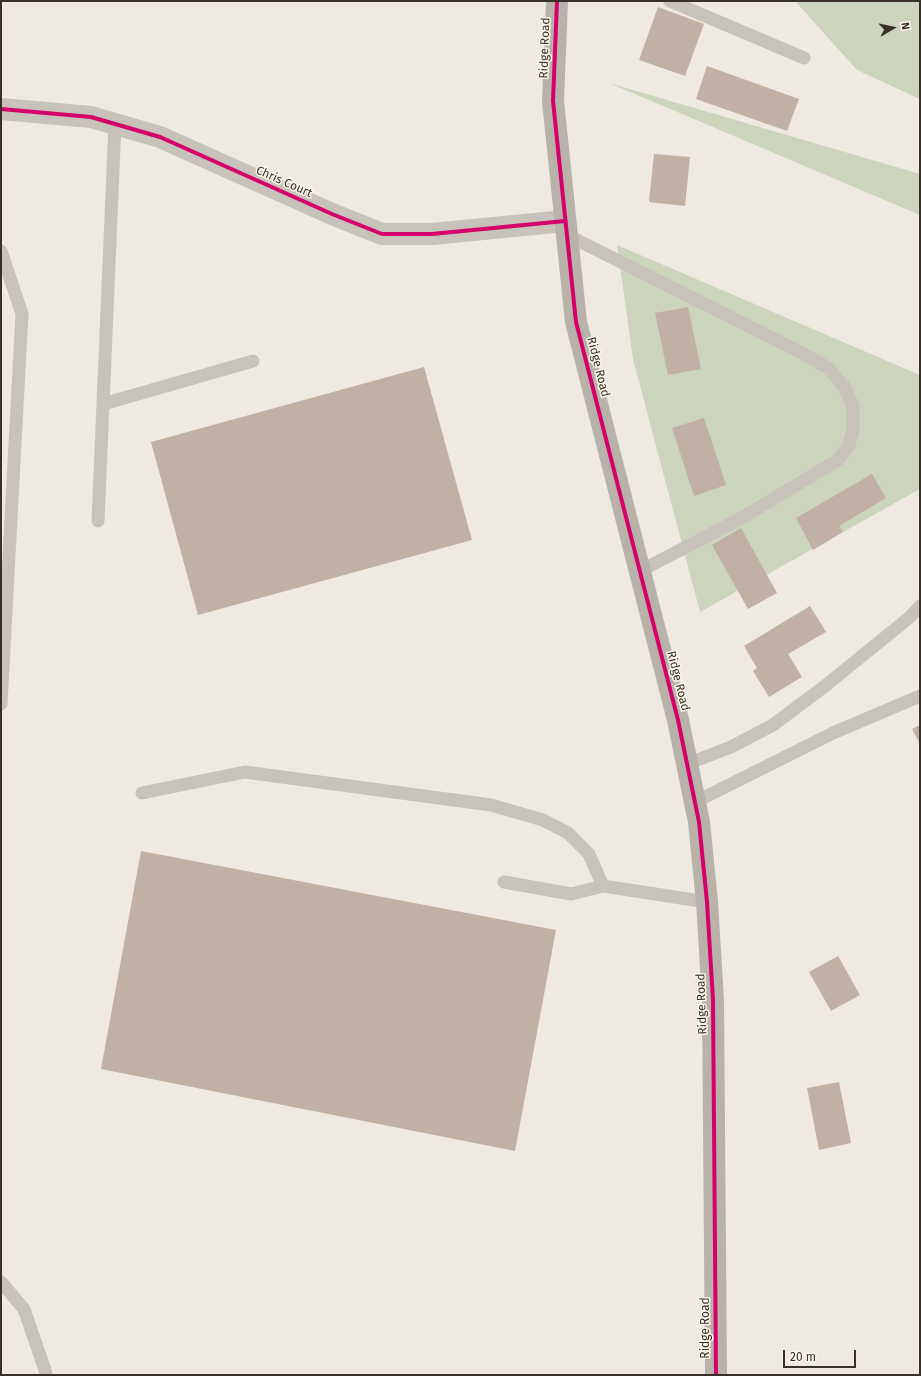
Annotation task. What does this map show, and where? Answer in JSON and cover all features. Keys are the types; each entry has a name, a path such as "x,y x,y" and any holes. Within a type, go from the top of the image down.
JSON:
{"street":[{"name":"Ridge Road","path":"557,1 553,101 576,322 678,720 699,822 707,902 713,1000 716,1375"},
{"name":"Chris Court","path":"1,109 91,117 160,137 332,214 382,234 432,234 566,228"}],"lane":[{"path":"670,1 804,58"},
{"path":"98,521 115,124"},
{"path":"566,228 828,368 844,386 853,406 853,430 849,446 838,460 738,520 640,571"},
{"path":"1,251 22,314 1,704"},
{"path":"103,404 253,361"},
{"path":"687,764 731,747 773,725 826,686 910,617 920,606"},
{"path":"695,802 833,733 920,696"},
{"path":"142,793 245,772 491,805 543,820 568,833 589,854 603,886"},
{"path":"504,882 571,894 603,886 707,902"},
{"path":"1,1282 24,1309 46,1370 46,1375"}],"green space":[{"path":"795,1 920,1 920,99 857,70"},
{"path":"609,83 920,174 920,215"},
{"path":"617,245 920,375 920,489 700,612 633,359"}],"building":[{"path":"658,7 704,24 685,76 639,60"},
{"path":"707,66 799,99 787,131 696,99"},
{"path":"654,154 690,157 685,206 649,202"},
{"path":"688,307 701,369 668,375 655,313"},
{"path":"424,367 472,540 198,615 151,442"},
{"path":"704,418 726,485 694,496 672,428"},
{"path":"872,474 886,498 839,526 843,532 813,550 796,518"},
{"path":"741,528 777,593 748,609 712,545"},
{"path":"810,606 826,632 788,654 802,677 769,697 753,671 757,668 744,646"},
{"path":"920,725 920,744 912,729"},
{"path":"141,851 556,930 515,1151 101,1069"},
{"path":"838,956 860,995 831,1011 809,972"},
{"path":"839,1082 851,1143 819,1150 807,1088"}],"cycle path":[{"path":"557,1 553,101 576,322 678,720 699,822 707,902 713,1000 716,1375"},
{"path":"1,109 91,117 160,137 332,214 382,234 432,234 565,221"}]}
